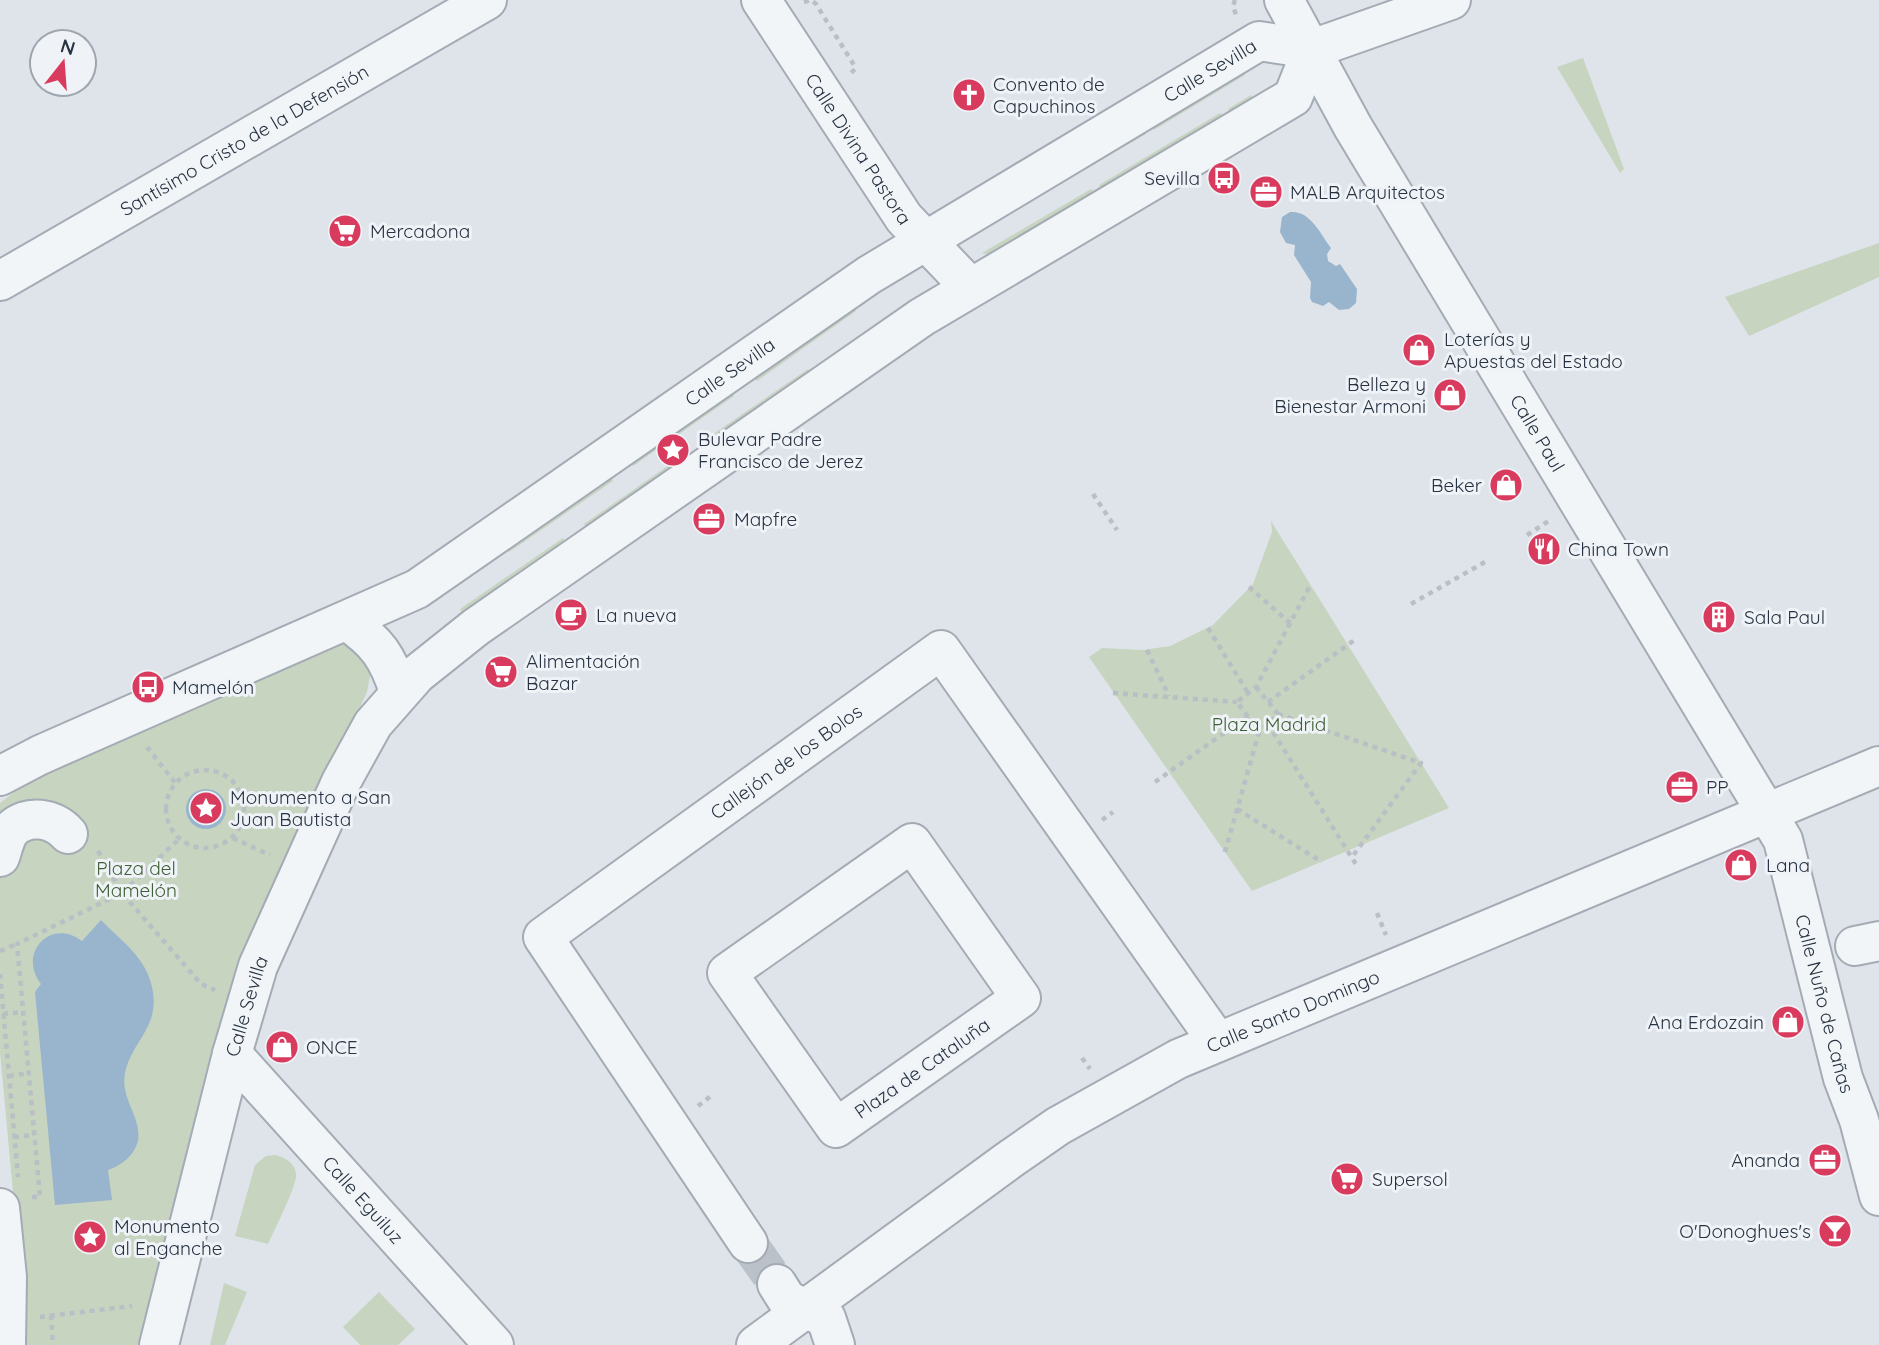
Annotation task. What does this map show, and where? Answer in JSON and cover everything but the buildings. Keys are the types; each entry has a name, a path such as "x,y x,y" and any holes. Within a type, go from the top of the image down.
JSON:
{"street":[{"name":"Santísimo Cristo de la Defensión","path":"0,281 487,0"},
{"name":"Calle Divina Pastora","path":"761,0 904,218 970,287"},
{"name":"Calle Paul","path":"1284,0 1353,127 1700,674 1768,813"},
{"path":"1312,49 1451,0"},
{"name":"Calle Sevilla","path":"0,776 40,755 417,589 861,280 925,240 1259,41 1312,49 1293,97 922,317 476,627 417,674 399,692 373,724 341,782 258,966 232,1054 159,1345"},
{"path":"346,621 366,634 383,652 399,692"},
{"name":"Callejón de los Bolos","path":"748,1243 543,937 941,650 1217,1041"},
{"name":"Calle Santo Domingo","path":"756,1345 1059,1126 1178,1059 1879,766"},
{"name":"Calle Nuño de Cañas","path":"1768,813 1783,840 1843,1078 1859,1120 1879,1196"},
{"path":"0,857 11,831 23,823 37,819 61,826 82,842"},
{"name":"Plaza de Cataluña","path":"912,843 1021,998 836,1128 727,973 912,843"},
{"name":"Calle Eguiluz","path":"232,1054 494,1345"},
{"path":"9,1197 3,1277 17,1332"},
{"path":"777,1284 787,1300 826,1318 835,1345"}],"path":[{"path":"1093,494 1117,530"},
{"path":"1411,604 1485,562"},
{"path":"1114,693 1237,702 1256,687 1311,584"},
{"path":"1249,587 1290,622"},
{"path":"1208,628 1248,693"},
{"path":"1268,702 1356,639"},
{"path":"1147,650 1168,696"},
{"path":"1256,687 1278,714 1421,763 1352,857"},
{"path":"1237,702 1259,732"},
{"path":"1225,852 1259,732 1278,714"},
{"path":"1155,782 1248,716"},
{"path":"1268,724 1357,866"},
{"path":"140,738 176,783"},
{"path":"204,770 218,772 229,778 244,799 245,812 242,824 233,838 215,848 202,849 179,839 170,828 166,815 166,802 176,783 191,772 204,770"},
{"path":"1237,809 1322,862"},
{"path":"233,838 275,857"},
{"path":"0,951 122,893 179,839"},
{"path":"82,842 201,984 219,991"},
{"path":"17,944 40,1197"},
{"path":"0,974 14,1137 9,1197"},
{"path":"4,1014 23,1012"},
{"path":"9,1076 29,1073"},
{"path":"14,1137 34,1135"},
{"path":"17,1332 51,1315 143,1304"},
{"path":"51,1315 53,1345"}],"green space":[{"path":"1583,58 1624,169 1620,173 1557,67"},
{"path":"1242,71 1245,75 978,232 976,228"},
{"path":"1251,95 1253,100 990,255 982,253 1091,189 1093,191 1100,187 1099,185 1220,113 1222,115 1229,111 1228,109"},
{"path":"1879,243 1879,277 1749,336 1725,297"},
{"path":"853,307 856,311 757,381 753,376"},
{"path":"808,369 810,373 709,443 706,439"},
{"path":"732,391 734,396 633,466 630,461"},
{"path":"685,454 688,458 587,529 584,524"},
{"path":"610,476 613,481 509,552 506,548"},
{"name":"Plaza Madrid","path":"1271,521 1449,808 1252,891 1089,657 1102,648 1143,650 1170,646 1213,625 1253,584 1272,532"},
{"path":"563,538 565,543 463,614 460,609"},
{"name":"Plaza del Mamelón","path":"332,644 347,645 360,654 371,671 367,692 350,728 145,1345 21,1345 22,1288 0,1052 0,803 38,774"},
{"path":"275,1155 290,1162 296,1177 268,1244 235,1236 255,1165 266,1156"},
{"path":"224,1283 247,1292 225,1345 210,1345"},
{"path":"379,1292 415,1329 398,1345 360,1345 343,1327"}],"water":[{"path":"1290,212 1303,215 1314,224 1331,248 1327,254 1328,261 1336,266 1340,264 1357,289 1356,303 1349,309 1339,310 1329,302 1323,306 1312,302 1311,282 1294,255 1295,245 1286,243 1280,232 1282,217"},
{"path":"206,789 220,795 226,809 220,823 206,829 192,823 186,809 192,795"},
{"path":"101,920 138,958 152,987 153,1013 133,1051 124,1082 137,1124 138,1141 127,1159 108,1170 112,1200 55,1205 35,992 41,984 33,961 35,950 49,936 59,933 82,941"}],"tunnel":[{"path":"748,1243 777,1284"}],"place":[{"name":"Convento de Capuchinos","path":"969,95"},
{"name":"Sevilla","path":"1224,178"},
{"name":"MALB Arquitectos","path":"1266,192"},
{"name":"Mercadona","path":"345,231"},
{"name":"Loterías y Apuestas del Estado","path":"1419,350"},
{"name":"Belleza y Bienestar Armoni","path":"1450,395"},
{"name":"Bulevar Padre Francisco de Jerez","path":"673,450"},
{"name":"Beker","path":"1506,485"},
{"name":"Mapfre","path":"709,519"},
{"name":"China Town","path":"1544,549"},
{"name":"La nueva","path":"571,615"},
{"name":"Sala Paul","path":"1719,617"},
{"name":"Alimentación Bazar","path":"501,672"},
{"name":"Mamelón","path":"148,687"},
{"name":"PP","path":"1682,787"},
{"name":"Monumento a San Juan Bautista","path":"206,808"},
{"name":"Lana","path":"1741,865"},
{"name":"Ana Erdozain","path":"1788,1022"},
{"name":"ONCE","path":"282,1047"},
{"name":"Ananda","path":"1825,1160"},
{"name":"Supersol","path":"1347,1179"},
{"name":"O'Donoghues's","path":"1835,1231"},
{"name":"Monumento al Enganche","path":"90,1237"}]}
